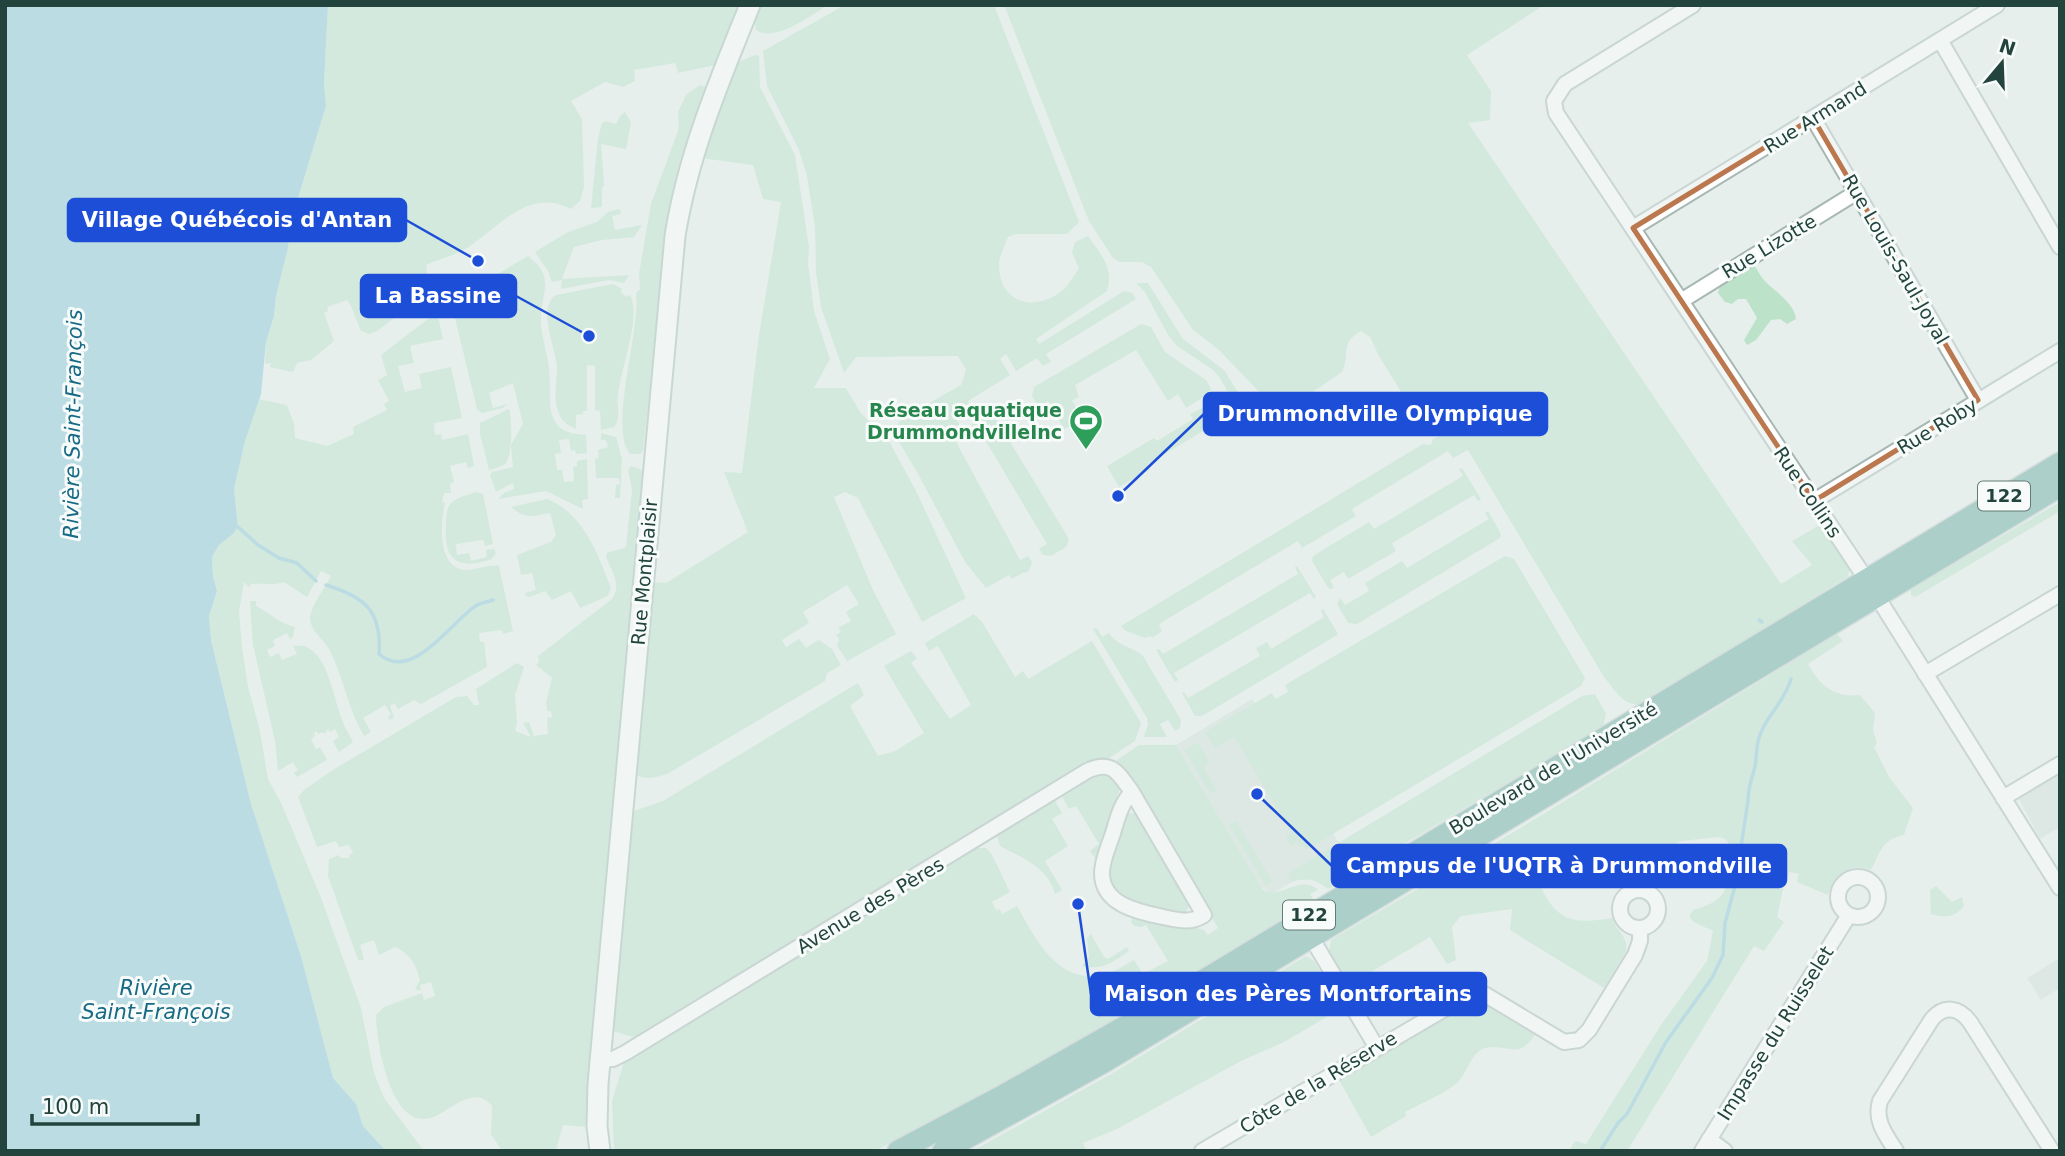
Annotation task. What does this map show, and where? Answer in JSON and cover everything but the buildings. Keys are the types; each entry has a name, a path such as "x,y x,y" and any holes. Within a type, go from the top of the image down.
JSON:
{"main road":[{"name":"Boulevard de l'Université","path":"909,1149 1161,1006 1631,732 1871,587 2060,463"},
{"name":"Boulevard de l'Université","path":"1871,587 2060,486"},
{"name":"Boulevard de l'Université","path":"943,1151 1104,1062 1311,937 1631,732"}],"street":[{"name":"Rue Montplaisir","path":"600,1151 597,1115 600,1060 675,236 682,194 698,138 750,5"},
{"name":"Rue Collins","path":"1693,5 1565,84 1554,100 1559,117 1871,587 2060,888"},
{"name":"Rue Armand","path":"1633,228 1997,5"},
{"path":"1940,40 2060,247"},
{"name":"Rue Louis-Saul-Joyal","path":"1813,118 1978,400"},
{"name":"Rue Lizotte","path":"1681,301 1857,192"},
{"name":"Rue Roby","path":"1814,501 2060,351"},
{"path":"1925,674 2060,594"},
{"path":"2003,798 2060,764"},
{"name":"Avenue des Pères","path":"600,1060 619,1056 670,1026 1087,771 1102,766 1114,769 1132,792"},
{"path":"1132,792 1205,915 1198,919 1188,921 1137,912 1115,900 1108,891 1103,881 1103,864 1121,808 1132,792"},
{"name":"Impasse du Ruisselet","path":"1705,1145 1849,915"},
{"name":"Côte de la Réserve","path":"1202,1151 1472,993 1486,995 1564,1042 1579,1040 1589,1030 1635,955 1640,942 1640,928"},
{"path":"1311,937 1377,1048"},
{"path":"1896,1151 1879,1122 1880,1101 1931,1019 1948,1009 1963,1014 1970,1022 2052,1151"},
{"path":"1705,1145 1725,1151"}],"highlighted area":[{"path":"1813,118 1978,400 1814,501 1633,228"}],"shaded area":[{"path":"1252,699 1339,843 1287,874 1292,882 1272,894 1261,887 1176,745"},
{"path":"2060,773 2060,827 2040,839 2019,799"},
{"path":"2060,958 2060,988 2041,1000 2027,978"}],"green space":[{"path":"328,5 740,5 715,65 678,73 675,63 634,70 635,81 623,87 605,82 571,101 582,119 584,187 580,201 571,209 556,203 528,206 467,248 426,265 430,291 377,331 369,334 361,331 347,300 327,307 328,311 324,313 334,341 311,360 297,363 293,372 270,367 271,363 265,364 266,342 274,316 291,221 326,106 324,83"},
{"path":"760,5 828,5 782,31 764,33 756,30 754,19"},
{"path":"845,5 994,5 1079,222 1067,234 1016,234 1008,237 999,263 1000,277 1005,288 1011,296 1030,302 1052,297 1065,288 1079,268 1072,253 1075,242 1088,236 1102,255 1107,268 1107,291 1036,339 1039,344 1124,291 1132,293 1136,299 1046,354 1051,362 1043,366 1037,358 1016,371 1006,354 1000,359 1010,375 968,401 972,408 956,418 964,434 955,440 1020,560 1028,556 1032,562 1029,571 1012,579 1009,575 986,588 965,562 893,432 901,419 961,385 966,370 958,356 856,357 844,373 821,307 816,272 815,227 807,176 799,150 767,86 763,51"},
{"path":"1004,5 1544,5 1467,55 1491,91 1490,120 1468,123 1781,584 1812,565 1792,541 1822,524 1850,569 1847,577 1644,703 1631,703 1621,698 1604,677 1468,450 1453,458 1448,451 1352,509 1356,516 1302,548 1298,541 1159,624 1162,631 1152,638 1126,631 1121,626 1423,444 1431,445 1433,439 1444,434 1439,425 1424,429 1370,337 1361,331 1354,335 1348,344 1342,372 1288,409 1282,409 1269,402 1218,349 1193,330 1151,267 1142,262 1120,262 1113,258 1089,221"},
{"path":"755,55 759,56 760,87 795,155 809,247 808,263 814,311 830,359 814,388 846,388 860,412 890,443 916,491 966,598 922,622 858,498 845,492 834,497 873,590 896,634 847,661 837,646 839,639 836,635 841,632 838,628 851,621 846,612 859,604 847,585 803,612 809,623 782,640 786,647 799,639 806,648 819,640 832,649 841,665 827,673 825,681 667,774 646,778 635,773 651,582 666,583 748,532 724,472 742,473 759,335 781,202 763,199 753,165 701,158 734,64"},
{"path":"700,85 706,87 691,133 663,274 643,451 640,454 630,454 624,441 622,423 636,293 640,289 639,274 651,204 679,128 678,112 686,95"},
{"path":"625,112 631,122 626,149 601,144 605,185 602,188 602,207 591,208 602,123 605,121 616,124"},
{"path":"620,209 621,214 612,216 615,230 642,225 634,237 602,240 574,247 562,279 629,275 624,283 609,280 561,289 562,280 552,282 535,252 568,232 597,222 608,212"},
{"path":"528,256 537,264 545,280 541,324 549,367 551,412 561,428 571,433 586,435 587,453 576,454 575,450 571,451 569,439 559,440 561,453 555,454 557,470 562,470 564,482 574,481 573,467 577,466 577,461 587,459 588,499 582,500 583,509 546,491 498,499 514,489 513,483 496,492 490,475 492,472 513,467 511,445 523,424 513,383 489,393 493,408 507,404 503,408 482,413 477,409 454,314 454,305 462,295"},
{"path":"1754,265 1766,282 1789,304 1796,319 1787,324 1780,319 1771,320 1756,340 1747,345 1744,340 1757,318 1746,299 1738,299 1732,304 1725,302 1718,293 1720,285"},
{"path":"1136,283 1148,283 1183,339 1224,370 1244,402 1263,419 1258,421 1241,415 1212,369 1177,346 1168,335 1145,292"},
{"path":"613,284 622,289 620,292 627,297 630,295 633,305 632,330 618,399 618,420 614,427 601,430 600,411 595,410 595,366 587,365 587,411 576,415 576,429 565,422 558,410 557,367 547,318 550,301 556,295"},
{"path":"437,312 443,339 410,346 414,363 398,366 405,392 422,388 419,374 451,367 462,418 434,423 435,435 441,434 442,440 468,434 474,466 468,468 466,462 450,466 454,482 450,484 451,493 444,493 442,502 445,503 442,532 445,553 456,567 466,570 499,566 513,631 503,634 502,630 479,633 480,642 484,642 487,667 421,704 414,700 398,709 395,703 390,706 394,718 390,720 388,716 391,714 385,705 363,718 371,732 364,736 330,651 311,624 312,609 331,576 321,571 307,597 284,582 250,584 250,588 244,582 239,612 248,687 260,731 268,779 282,805 321,898 361,1008 374,1073 384,1098 424,1151 386,1151 363,1126 356,1104 333,1079 301,956 251,804 211,640 209,616 217,591 212,557 219,545 238,527 234,489 258,399 287,405 294,424 295,438 327,446 354,434 353,427 387,410 384,404 389,401 378,380 387,375 381,355"},
{"path":"1141,324 1151,327 1165,352 1206,380 1211,389 1207,395 1186,408 1178,394 1168,401 1136,350 1075,385 1079,397 1072,400 1082,419 1064,429 1048,401 1039,406 1032,396 1034,387"},
{"path":"1212,403 1219,403 1231,425 1229,427 1223,419 1148,464 1150,469 1119,487 1107,466 1154,438 1157,441 1193,419 1190,414"},
{"path":"509,409 511,438 508,460 505,464 489,470 480,423"},
{"path":"992,412 1069,539 1066,547 1051,556 1043,555 1039,549 1047,544 984,438 987,436 980,425 973,429 972,424"},
{"path":"601,433 616,437 622,459 620,498 615,498 616,485 620,484 619,478 596,478 595,459 599,458 598,450 608,447 606,440 601,440"},
{"path":"631,466 644,473 593,1030 587,1127 563,1125 556,1150 502,1151 491,1134 492,1106 484,1099 467,1099 425,1119 413,1116 403,1108 394,1094 382,1060 376,1015 384,1007 422,993 424,1000 435,996 431,982 420,985 421,991 415,989 420,980 408,956 395,947 379,955 374,940 360,945 364,960 358,960 328,876 329,859 339,855 340,858 349,858 353,853 349,845 339,847 336,841 317,847 298,797 331,771 456,697 467,696 474,705 479,705 476,689 517,663 524,667 515,695 515,731 531,737 523,723 529,722 534,736 548,734 547,718 552,717 551,711 547,711 546,702 552,678 536,665 539,662 538,656 615,594 615,578 606,557 607,553 626,547 632,490 628,470"},
{"path":"1462,468 1481,499 1478,501 1474,495 1392,543 1396,551 1348,579 1344,572 1330,580 1334,588 1329,589 1312,561 1313,556 1369,522 1374,529 1463,476 1459,469"},
{"path":"476,492 483,494 493,544 485,546 483,540 456,544 457,555 469,553 471,561 487,557 486,550 494,549 496,553 492,559 462,563 451,555 447,547 447,513 453,501"},
{"path":"547,499 570,514 588,536 611,588 608,596 580,608 571,591 552,600 545,591 526,596 525,593 536,590 532,573 521,575 517,555 551,542 556,535 550,513 525,515 511,507"},
{"path":"2060,502 2060,511 1915,597 1911,595 1911,589"},
{"path":"1488,511 1501,534 1500,538 1357,624 1348,623 1337,604 1340,598 1345,605 1369,591 1365,583 1402,561 1407,568 1489,519 1485,513"},
{"path":"1505,556 1514,559 1585,678 1581,686 1306,850 1297,842 1291,846 1286,837 1292,833 1234,737 1215,748 1205,732 1272,693 1275,699 1288,692 1285,685"},
{"path":"1297,566 1316,597 1314,599 1310,593 1174,673 1178,680 1175,682 1156,650 1159,649 1163,654 1298,574 1295,567"},
{"path":"250,601 256,601 256,606 295,627 290,639 287,633 273,640 275,646 267,650 270,657 279,653 282,660 297,654 293,646 304,646 314,652 321,661 344,725 353,742 339,752 333,741 339,737 335,729 330,732 328,729 324,734 318,734 316,731 311,739 316,749 320,747 327,760 297,777 294,773 298,770 293,762 278,771 275,741 253,645"},
{"path":"1323,609 1337,635 1202,716 1195,716 1182,693 1188,698 1260,656 1256,648 1267,642 1271,649 1324,617 1321,610"},
{"path":"974,614 982,622 1015,677 1023,671 1028,679 1092,641 1141,723 1135,741 644,1035 633,1037 613,1031 634,811 663,801 858,683 864,695 850,706 878,756 895,751 924,733 884,666 911,651 917,658 911,663 950,719 971,705 938,646 929,651 925,643"},
{"path":"1097,628 1102,637 1109,633 1116,641 1143,656 1181,720 1180,728 1175,731 1168,720 1160,724 1167,737 1144,737 1147,718 1093,629"},
{"path":"1837,634 1843,641 1808,664 1829,689 1843,695 1860,695 1875,713 1873,730 1877,743 1874,747 1889,777 1913,808 1904,835 1886,843 1871,870 1856,868 1844,872 1834,881 1828,895 1797,882 1799,874 1789,872 1777,917 1784,922 1764,951 1754,946 1627,1151 1569,1151 1575,1141 1586,1144 1661,1025 1707,961 1713,931 1689,917 1693,910 1716,901 1726,888 1731,846 1725,839 1719,837 1681,841 1670,846 1672,857 1657,873 1653,883 1636,879 1624,884 1584,853 1561,858 1552,865 1541,887 1554,908 1569,918 1578,920 1612,918 1624,938 1626,952 1604,988 1510,930 1512,909 1461,916 1452,927 1456,960 1447,964 1430,937 1349,985 1329,951 1331,940 1517,830"},
{"path":"1595,694 1606,714 1603,726 1328,889 1312,880 1292,882 1287,874 1582,696"},
{"path":"1198,742 1209,761 1204,769 1217,790 1210,794 1185,750"},
{"path":"1139,745 1176,745 1263,890 1278,892 1305,884 1318,890 1310,894 1314,900 1093,1035 951,1114 874,1151 614,1151 612,1101 625,1059 973,848 986,848 991,853 1010,892 992,902 996,910 999,909 1002,914 1017,906 1046,953 1056,963 1080,975 1105,974 1134,960 1143,974 1168,961 1146,925 1134,926 1131,922 1133,917 1197,928 1208,935 1218,928 1128,776 1117,765 1117,760"},
{"path":"1100,771 1114,776 1120,787 1102,855 1095,858 1090,851 1099,844 1076,806 1069,809 1060,793"},
{"path":"1053,797 1062,813 1052,819 1068,846 1045,861 1062,890 1055,894 1047,877 1040,870 1000,846 997,837 1000,832"},
{"path":"1132,813 1139,816 1189,900 1185,914 1124,902 1110,883 1107,868 1125,815"},
{"path":"1236,821 1272,881 1266,886 1229,825"},
{"path":"1936,886 1952,902 1962,897 1964,906 1949,916 1931,914 1930,890"},
{"path":"1091,934 1104,957 1108,959 1127,947 1129,951 1101,966 1082,966 1089,957 1087,938"},
{"path":"1306,956 1314,961 1342,1008 1284,1042 1243,1060 1117,1129 1083,1143 1087,1151 972,1151 1111,1074"},
{"path":"1481,1001 1535,1035 1529,1043 1517,1049 1494,1047 1481,1050 1453,1086 1405,1112 1406,1116 1371,1137 1339,1080 1471,1002"}],"water":[{"name":"Rivière Saint-François","path":"5,5 328,5 324,83 326,106 291,221 274,316 266,342 261,394 245,441 234,489 238,527 219,545 212,557 217,591 209,616 211,640 251,804 301,956 333,1078 356,1104 363,1126 386,1151 5,1151"}],"waterway":[{"path":"238,527 258,545 279,558 297,563 316,581"},
{"path":"326,585 351,595 368,608 377,627 379,654 392,661 405,661 419,655 467,612 477,605 493,600"},
{"path":"1600,1151 1627,1114 1666,1042 1712,978 1723,955 1725,923 1735,886 1758,740 1791,679"}],"place":[{"name":"Village Québécois d'Antan","path":"478,261"},
{"name":"La Bassine","path":"589,336"},
{"name":"Réseau aquatique DrummondvilleInc","path":"1086,451"},
{"name":"Drummondville Olympique","path":"1118,496"},
{"name":"Campus de l'UQTR à Drummondville","path":"1257,794"},
{"name":"Maison des Pères Montfortains","path":"1078,904"}]}
